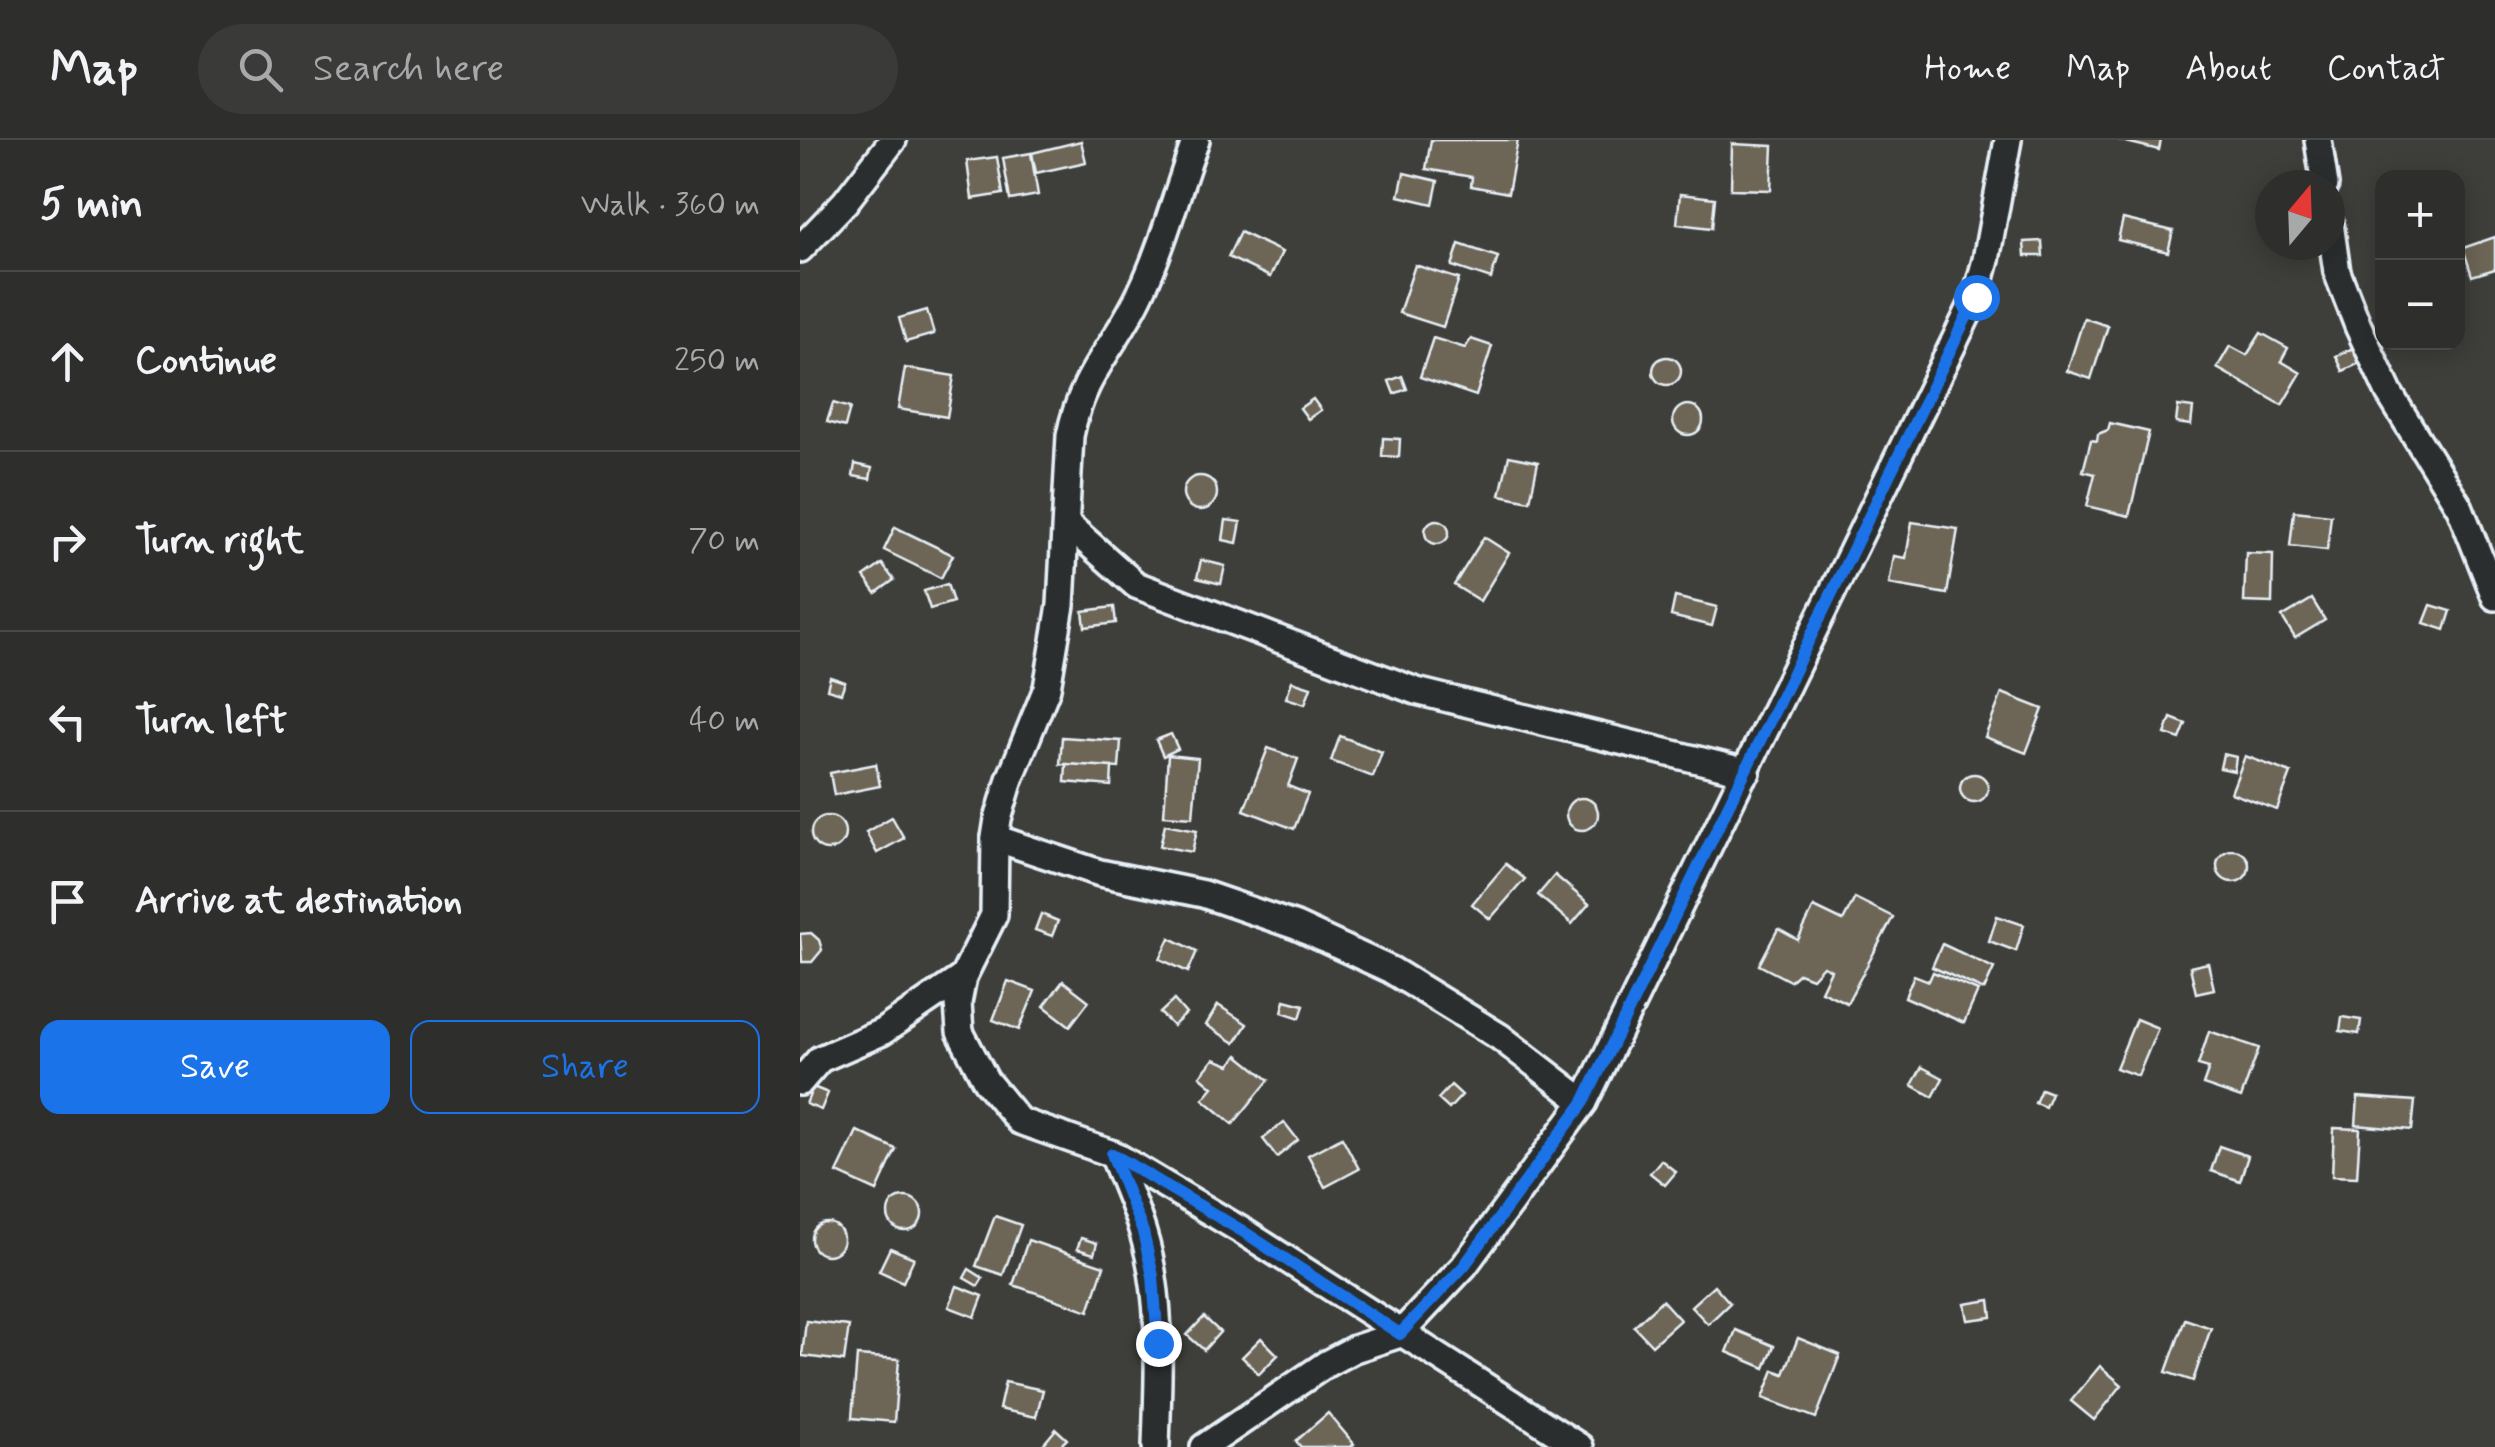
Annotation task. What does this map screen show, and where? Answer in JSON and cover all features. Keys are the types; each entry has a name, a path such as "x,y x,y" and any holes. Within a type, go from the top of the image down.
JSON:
{"street":[{"path":"800,249 845,202 893,140"},
{"path":"1196,140 1140,296 1091,372 1074,412 1061,605 1046,688 1010,779 995,838 994,915 962,977 958,1003 960,1032 986,1081 1019,1121 1112,1154 1244,1232 1580,1447"},
{"path":"1204,1447 1326,1364 1354,1348 1400,1334 1464,1266 1584,1102 1976,297 2008,140"},
{"path":"2318,140 2322,170"},
{"path":"2335,260 2358,326 2390,393 2460,508 2495,597"},
{"path":"1067,524 1136,585 1416,691 1747,772"},
{"path":"995,838 1100,873 1204,894 1296,926 1407,979 1500,1037 1584,1102"},
{"path":"800,1082 820,1059 882,1032 962,977"},
{"path":"1112,1154 1143,1232 1153,1276 1158,1343 1156,1447"}],"building":[{"path":"1431,140 1518,140 1508,193 1471,186 1472,177 1426,169"},
{"path":"2118,140 2161,140 2159,150"},
{"path":"1081,141 1086,162 1036,173 1032,153"},
{"path":"1732,144 1773,146 1771,190 1731,189"},
{"path":"1031,153 1038,195 1010,200 1003,158"},
{"path":"997,157 1003,194 972,199 967,161"},
{"path":"1404,173 1438,181 1433,204 1399,196"},
{"path":"1680,194 1715,198 1712,228 1677,224"},
{"path":"2123,219 2173,231 2168,252 2118,240"},
{"path":"1240,232 1282,252 1270,277 1228,257"},
{"path":"2495,237 2495,269 2472,276 2465,247"},
{"path":"2042,241 2043,256 2025,256 2024,242"},
{"path":"1459,244 1498,257 1491,279 1452,266"},
{"path":"1415,265 1459,279 1443,327 1399,313"},
{"path":"927,310 934,334 906,342 899,318"},
{"path":"2084,318 2108,326 2091,379 2067,371"},
{"path":"2261,333 2288,348 2281,361 2301,373 2282,405 2217,368 2230,346 2247,355"},
{"path":"1433,338 1465,348 1471,339 1492,346 1476,396 1420,377"},
{"path":"2353,348 2360,363 2343,371 2336,356"},
{"path":"1667,357 1677,361 1681,371 1677,381 1667,385 1657,381 1653,371 1657,361"},
{"path":"905,368 954,376 947,417 898,409"},
{"path":"1402,376 1407,389 1394,394 1389,381"},
{"path":"1313,399 1321,410 1308,419 1300,408"},
{"path":"833,403 850,408 845,427 827,422"},
{"path":"1688,405 1699,409 1703,420 1699,431 1688,435 1677,431 1673,420 1677,409"},
{"path":"2178,406 2193,408 2191,425 2176,423"},
{"path":"2110,423 2149,432 2129,516 2087,506 2095,474 2083,471 2091,440 2097,441 2098,434 2108,430"},
{"path":"1383,438 1400,439 1399,457 1382,456"},
{"path":"1509,456 1538,462 1530,501 1500,495"},
{"path":"855,464 872,468 870,479 853,476"},
{"path":"1200,476 1212,481 1217,493 1212,505 1200,510 1188,505 1183,493 1188,481"},
{"path":"2294,511 2331,515 2327,550 2290,546"},
{"path":"1226,520 1241,522 1237,543 1223,540"},
{"path":"1437,520 1446,523 1446,541 1437,544 1428,541 1425,532 1428,523"},
{"path":"1912,522 1958,529 1947,594 1889,584 1894,556 1906,558"},
{"path":"895,527 953,555 941,578 884,550"},
{"path":"1484,537 1509,553 1480,601 1454,585"},
{"path":"2246,553 2273,554 2272,603 2244,602"},
{"path":"1201,560 1225,566 1221,584 1197,578"},
{"path":"882,564 894,580 876,593 864,577"},
{"path":"947,584 953,602 930,609 924,591"},
{"path":"1675,597 1717,607 1712,626 1671,616"},
{"path":"2312,599 2325,620 2295,638 2282,617"},
{"path":"2431,605 2451,611 2445,630 2424,623"},
{"path":"1114,607 1116,623 1085,627 1083,611"},
{"path":"830,677 845,682 841,693 827,689"},
{"path":"1292,681 1311,687 1305,704 1286,698"},
{"path":"2002,693 2043,709 2026,753 1985,737"},
{"path":"2171,718 2186,724 2180,739 2165,734"},
{"path":"1171,734 1178,749 1163,756 1156,740"},
{"path":"1340,736 1382,752 1373,777 1331,761"},
{"path":"1062,737 1121,741 1119,768 1060,764"},
{"path":"1268,748 1298,759 1288,786 1308,794 1294,829 1244,810"},
{"path":"2223,754 2236,757 2234,771 2220,768"},
{"path":"1168,755 1198,758 1193,817 1164,815"},
{"path":"2245,756 2291,773 2277,810 2231,793"},
{"path":"876,764 880,786 834,795 830,773"},
{"path":"1066,764 1112,767 1111,786 1065,782"},
{"path":"1974,774 1984,778 1988,788 1984,798 1974,802 1964,798 1960,788 1964,778"},
{"path":"1582,798 1594,802 1598,814 1594,826 1582,830 1570,826 1566,814 1570,802"},
{"path":"828,816 840,821 845,833 840,845 828,850 816,845 811,833 816,821"},
{"path":"892,817 904,838 877,853 866,832"},
{"path":"1165,824 1197,830 1192,852 1160,846"},
{"path":"2233,850 2244,855 2249,866 2244,877 2233,882 2222,877 2217,866 2222,855"},
{"path":"1506,864 1525,879 1490,919 1472,904"},
{"path":"1555,875 1589,904 1572,924 1538,895"},
{"path":"1855,898 1893,917 1847,1003 1821,991 1831,970 1823,966 1812,978 1799,973 1790,981 1759,965 1778,929 1798,940 1814,907 1843,921"},
{"path":"1041,914 1058,921 1052,936 1035,930"},
{"path":"1997,916 2024,925 2016,951 1989,941"},
{"path":"811,933 822,950 812,962 802,962 800,934"},
{"path":"1170,938 1197,951 1188,972 1160,959"},
{"path":"1942,944 1994,968 1984,990 1932,967"},
{"path":"2208,963 2214,989 2196,993 2190,967"},
{"path":"1933,972 1978,991 1964,1023 1905,997 1914,975 1929,981"},
{"path":"1008,981 1035,991 1019,1030 993,1020"},
{"path":"1063,981 1089,1001 1070,1026 1044,1006"},
{"path":"1174,1000 1186,1014 1173,1026 1160,1013"},
{"path":"1285,1000 1304,1005 1300,1018 1282,1012"},
{"path":"1218,1005 1247,1024 1235,1043 1206,1025"},
{"path":"2342,1017 2361,1020 2359,1034 2340,1031"},
{"path":"2136,1019 2158,1028 2138,1076 2116,1068"},
{"path":"2209,1031 2259,1048 2241,1098 2203,1085 2209,1068 2198,1065"},
{"path":"1238,1055 1269,1080 1233,1124 1203,1099 1213,1087 1200,1076 1214,1059 1230,1065"},
{"path":"1922,1067 1943,1078 1933,1097 1912,1085"},
{"path":"1451,1085 1462,1095 1449,1109 1438,1099"},
{"path":"813,1087 828,1093 821,1110 806,1104"},
{"path":"2041,1089 2051,1093 2045,1107 2035,1103"},
{"path":"2358,1097 2415,1101 2412,1130 2356,1125"},
{"path":"1284,1122 1298,1140 1277,1157 1263,1139"},
{"path":"2334,1128 2360,1129 2357,1177 2332,1176"},
{"path":"857,1131 896,1149 877,1191 837,1173"},
{"path":"1342,1137 1359,1169 1325,1187 1308,1155"},
{"path":"2219,1146 2248,1156 2240,1181 2211,1171"},
{"path":"1661,1160 1676,1172 1665,1185 1650,1173"},
{"path":"905,1197 917,1202 922,1214 917,1226 905,1231 893,1226 888,1214 893,1202"},
{"path":"995,1216 1021,1225 1003,1275 976,1266"},
{"path":"827,1223 839,1227 843,1239 839,1251 827,1255 815,1251 811,1239 815,1227"},
{"path":"1081,1238 1097,1243 1094,1254 1077,1249"},
{"path":"1028,1240 1104,1266 1089,1311 1013,1285"},
{"path":"890,1248 914,1258 903,1282 879,1271"},
{"path":"969,1269 983,1278 978,1286 964,1278"},
{"path":"1714,1285 1730,1303 1708,1324 1691,1306"},
{"path":"957,1286 983,1296 975,1317 949,1307"},
{"path":"1662,1300 1680,1320 1652,1345 1634,1326"},
{"path":"1990,1300 1992,1317 1968,1320 1965,1304"},
{"path":"1204,1317 1220,1332 1204,1350 1187,1335"},
{"path":"2185,1319 2211,1328 2193,1381 2166,1372"},
{"path":"806,1321 849,1326 844,1361 802,1356"},
{"path":"1736,1330 1774,1346 1765,1368 1727,1352"},
{"path":"1261,1338 1278,1355 1259,1374 1242,1357"},
{"path":"1798,1338 1840,1355 1816,1418 1763,1398 1774,1370 1784,1374"},
{"path":"857,1356 899,1359 894,1422 852,1418"},
{"path":"2100,1366 2122,1385 2094,1420 2071,1401"},
{"path":"1005,1382 1043,1390 1036,1417 999,1409"},
{"path":"1328,1413 1354,1444 1301,1447 1296,1441"},
{"path":"1056,1429 1067,1439 1059,1447 1041,1447"}],"route":[{"path":"1158,1343 1153,1276 1143,1232 1112,1154 1244,1232 1400,1334 1464,1266 1584,1102 1976,297"}]}
